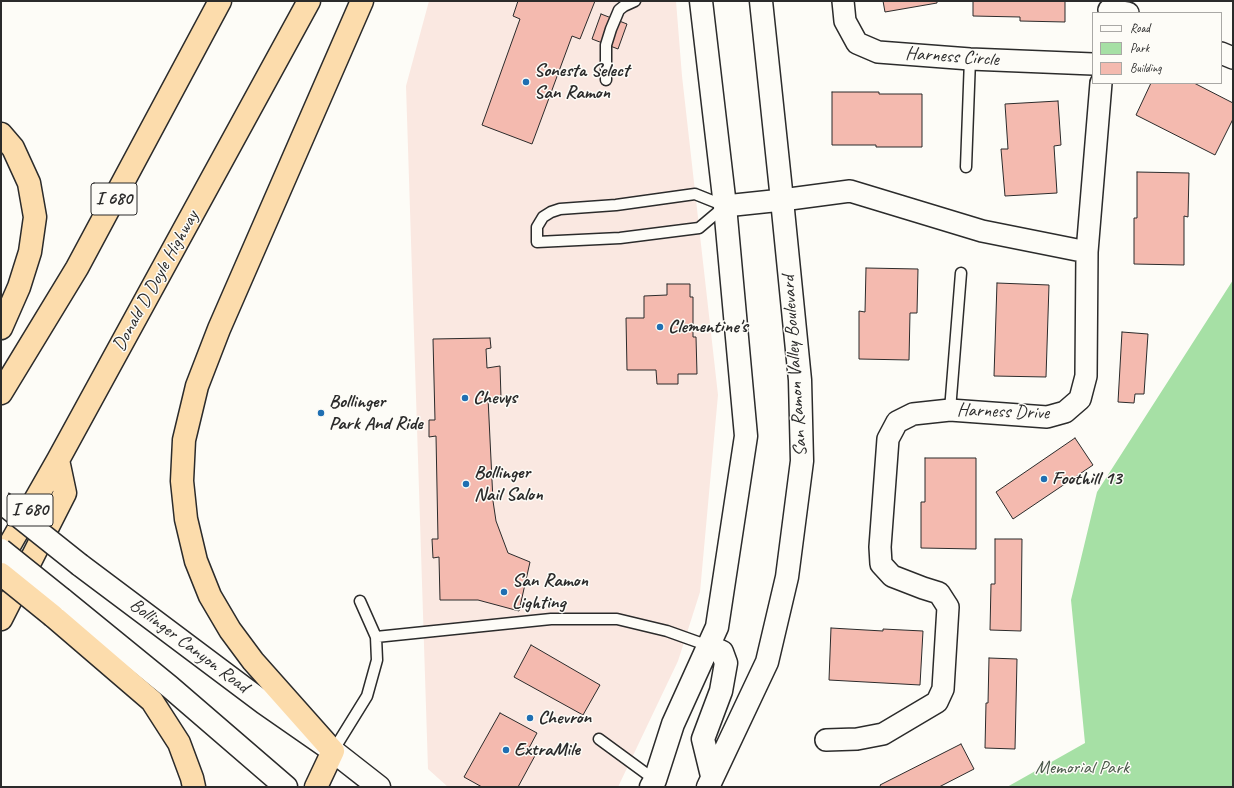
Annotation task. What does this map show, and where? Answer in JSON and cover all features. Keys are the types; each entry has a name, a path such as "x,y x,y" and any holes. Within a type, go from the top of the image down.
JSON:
{"highway":[{"name":"I 680","path":"1,393 76,268 220,1"},
{"name":"Donald D Doyle Highway","path":"1,560 58,460 309,1"},
{"path":"316,787 333,751 253,660 230,630 210,596 196,561 186,519 182,481 184,440 197,386 219,329 362,1"},
{"path":"1,134 13,148 29,183 34,217 30,252 19,287 1,328"},
{"path":"1,619 65,493 58,460"},
{"path":"1,574 58,607 152,701 179,743 194,787"}],"main road":[{"path":"653,783 674,724 717,627 746,436 725,206 702,1"},
{"name":"San Ramon Valley Boulevard","path":"710,782 767,662 787,577 802,461 800,380 760,1"},
{"name":"Bollinger Canyon Road","path":"1,502 80,565 264,703 333,751 379,787"},
{"path":"1,550 58,607 170,687 286,787"},
{"path":"709,646 722,652 726,663 721,691 703,739 710,782"}],"street":[{"name":"Harness Circle","path":"843,1 845,22 857,42 878,52 970,59 1092,64"},
{"path":"1222,53 1233,58"},
{"path":"725,206 850,191 982,231 1087,252 1101,84"},
{"name":"Harness Drive","path":"826,740 857,740 883,734 937,702 943,690 948,607 939,593 892,576 881,564 880,547 888,439 891,433 897,422 913,414 950,410 1047,417 1064,412 1080,399 1086,376 1087,252"}],"lane":[{"path":"606,80 606,45 611,29 619,10 635,1"},
{"path":"966,167 970,59"},
{"path":"695,194 725,206 699,228 620,238 537,242 537,226 543,217 551,212 560,210 616,205 695,194"},
{"path":"950,410 961,273"},
{"path":"333,751 367,696 377,660 376,637 360,601"},
{"path":"376,637 551,619 617,620 667,631 709,646"},
{"path":"599,739 653,783"}],"shaded area":[{"path":"429,1 676,1 682,76 718,395 700,592 678,661 618,787 448,787 428,769 406,86"}],"green space":[{"name":"Memorial Park","path":"1233,280 1233,787 1007,787 1085,743 1071,600 1097,492"}],"building":[{"name":"Sonesta Select San Ramon","path":"518,1 595,1 580,39 572,36 532,144 482,125 520,19 513,16"},
{"path":"883,1 937,1 937,3 885,12"},
{"path":"973,1 1065,1 1065,22 1020,21 1020,17 973,16"},
{"path":"601,14 627,24 618,49 592,39"},
{"path":"1151,84 1196,84 1233,103 1233,119 1215,155 1136,115"},
{"path":"832,92 922,94 922,147 832,145"},
{"path":"1058,101 1061,145 1054,146 1057,193 1005,196 1001,149 1008,149 1005,104"},
{"path":"1137,172 1189,173 1188,217 1184,216 1184,265 1134,264 1134,218 1137,218"},
{"path":"866,268 918,269 917,313 910,313 909,360 859,359 859,311 865,312"},
{"path":"997,283 1049,285 1046,377 994,376"},
{"name":"Clementine's","path":"667,284 690,284 690,297 693,297 693,337 696,337 697,374 678,374 678,384 657,384 656,370 627,370 626,318 644,318 644,296 667,295"},
{"path":"1122,332 1148,334 1144,394 1135,394 1134,403 1118,402"},
{"path":"490,338 491,348 486,349 487,368 500,366 501,398 488,398 493,501 496,521 508,553 530,562 519,611 478,600 440,600 439,557 433,558 432,539 438,539 436,436 429,437 429,420 435,420 433,339"},
{"name":"Foothill 13","path":"1075,438 1093,465 1013,519 996,492"},
{"path":"925,458 976,458 976,549 921,548 921,502 925,502"},
{"path":"995,539 1022,539 1021,631 990,630 991,584 995,584"},
{"path":"831,628 883,631 883,629 923,631 920,685 829,680"},
{"path":"531,645 600,685 583,715 514,677"},
{"path":"989,658 1017,659 1015,749 985,748"},
{"name":"ExtraMile","path":"500,713 537,733 529,748 537,752 518,787 482,787 464,777"},
{"path":"961,744 974,769 939,787 881,787 880,785"}],"place":[{"name":"Sonesta Select San Ramon","path":"526,82"},
{"name":"Clementine's","path":"660,327"},
{"name":"Chevys","path":"465,398"},
{"name":"Bollinger Park And Ride","path":"321,413"},
{"name":"Foothill 13","path":"1044,479"},
{"name":"Bollinger Nail Salon","path":"466,484"},
{"name":"San Ramon Lighting","path":"504,592"},
{"name":"Chevron","path":"530,718"},
{"name":"ExtraMile","path":"506,750"}]}
